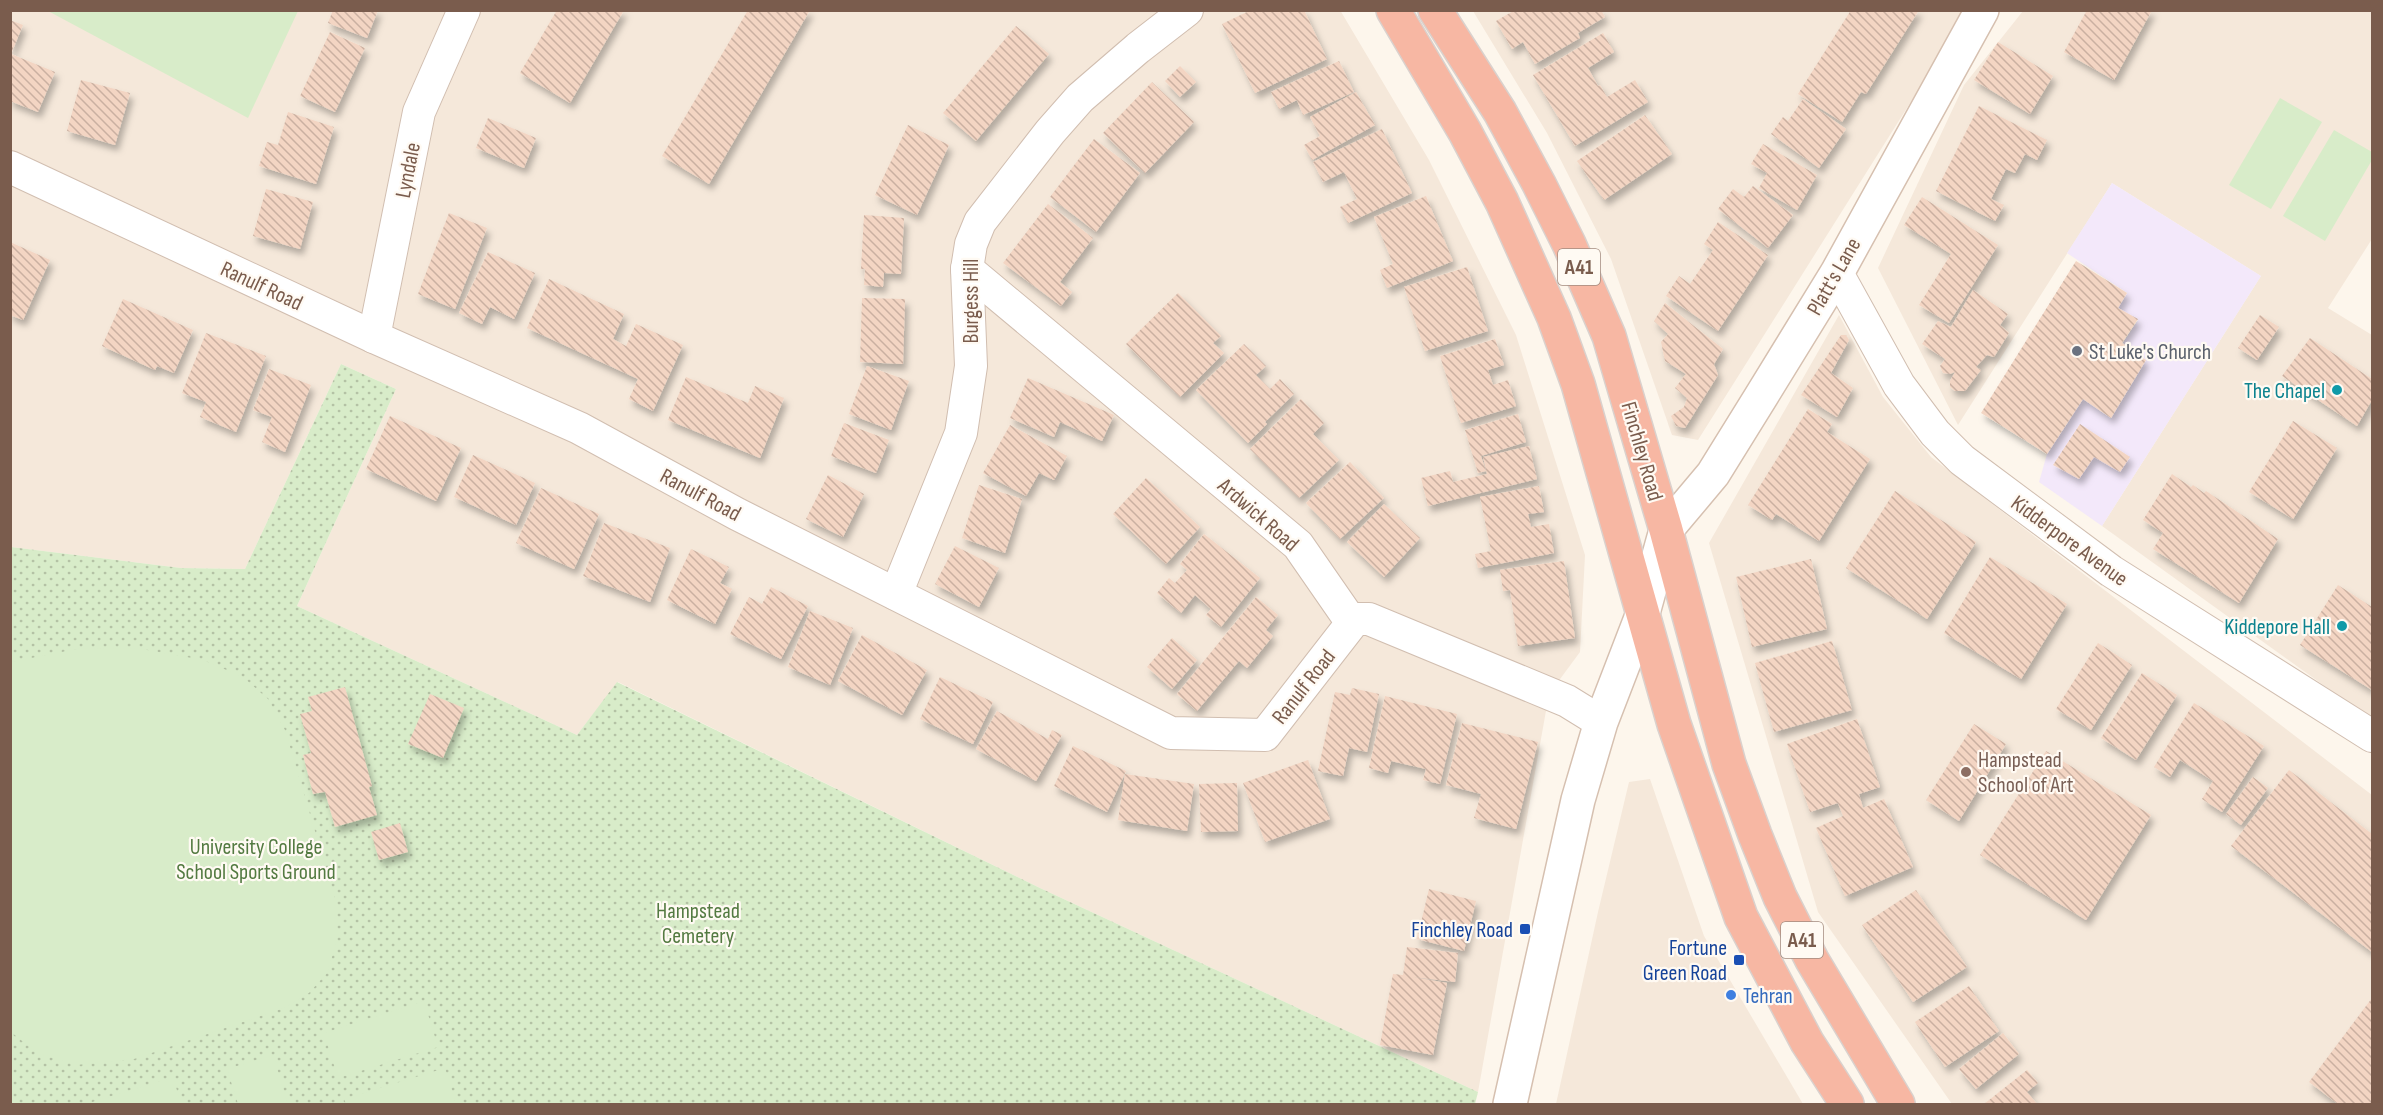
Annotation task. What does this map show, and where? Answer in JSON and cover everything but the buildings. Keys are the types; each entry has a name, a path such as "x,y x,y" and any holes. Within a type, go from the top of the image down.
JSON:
{"highway":[{"name":"Finchley Road","path":"1393,10 1465,132 1529,259 1578,384 1674,724 1742,917 1808,1042 1847,1104"},
{"name":"Finchley Road","path":"1435,10 1500,112 1569,244 1609,336 1666,530 1729,764 1755,836 1780,897 1812,960 1898,1104"}],"street":[{"name":"Lyndale","path":"374,337 419,112 464,10"},
{"name":"Burgess Hill","path":"896,594 961,434 971,366 967,269 971,244 980,222 1050,132 1080,98 1187,10"},
{"name":"Platt's Lane","path":"1666,530 1713,474 1837,273 1982,10"},
{"name":"Ranulf Road","path":"10,167 374,337 579,428 737,514 1171,733 1265,735 1352,623"},
{"name":"Ardwick Road","path":"967,269 1298,545 1352,623"},
{"name":"Kidderpore Avenue","path":"1837,273 1899,385 1935,432 1962,460 2111,571 2373,736"},
{"path":"1510,1104 1578,800 1601,722 1643,613 1666,530"},
{"path":"1352,623 1358,619 1369,619 1384,624 1427,645 1567,701 1601,722"}],"shaded area":[{"path":"1340,10 1429,160 1516,335 1585,555 1580,652 1549,694 1478,1092 1040,888 618,682 577,735 297,606 396,389 341,364 245,569 181,568 11,547 11,11"},
{"path":"1473,11 1968,11 1698,440 1672,435 1611,259 1547,133"},
{"path":"2023,11 2372,11 2372,239 2328,308 2372,335 2372,720 2102,526 2261,276 2112,183 1958,425 1878,268 1964,85"},
{"path":"2112,183 2261,276 2102,526 2039,482 2047,454 2083,399 2111,418 2146,360 2123,343 2138,320 2118,308 2127,293 2067,253"},
{"path":"1839,315 1883,397 1931,457 2372,795 2372,1104 1952,1104 1818,912 1709,543"},
{"path":"1650,779 1704,936 1803,1104 1556,1104 1629,782"}],"green space":[{"path":"48,11 298,11 248,118"},
{"path":"2280,98 2322,122 2271,209 2229,185"},
{"path":"2334,130 2372,152 2372,160 2325,241 2283,216"},
{"path":"341,364 396,389 297,606 577,735 617,682 1040,888 1478,1092 1475,1104 11,1104 11,547 181,568 245,569"},
{"name":"University College School Sports Ground","path":"136,648 203,660 243,677 268,699 285,730 337,905 337,941 327,973 309,993 284,1008 134,1059 76,1065 37,1053 11,1032 11,662 77,649"},
{"path":"424,1001 438,1047 338,1078 324,1033"},
{"path":"273,1055 288,1104 238,1104 227,1069"},
{"path":"445,1068 456,1104 346,1104 344,1099"},
{"path":"173,1077 181,1104 86,1104"}],"place":[{"name":"St Luke's Church","path":"2077,351"},
{"name":"The Chapel","path":"2337,390"},
{"name":"Kiddepore Hall","path":"2342,626"},
{"name":"Hampstead School of Art","path":"1966,772"},
{"name":"Finchley Road","path":"1525,929"},
{"name":"Fortune Green Road","path":"1739,960"},
{"name":"Tehran","path":"1731,995"}],"park label":[{"name":"Hampstead Cemetery","path":"698,922"}]}
